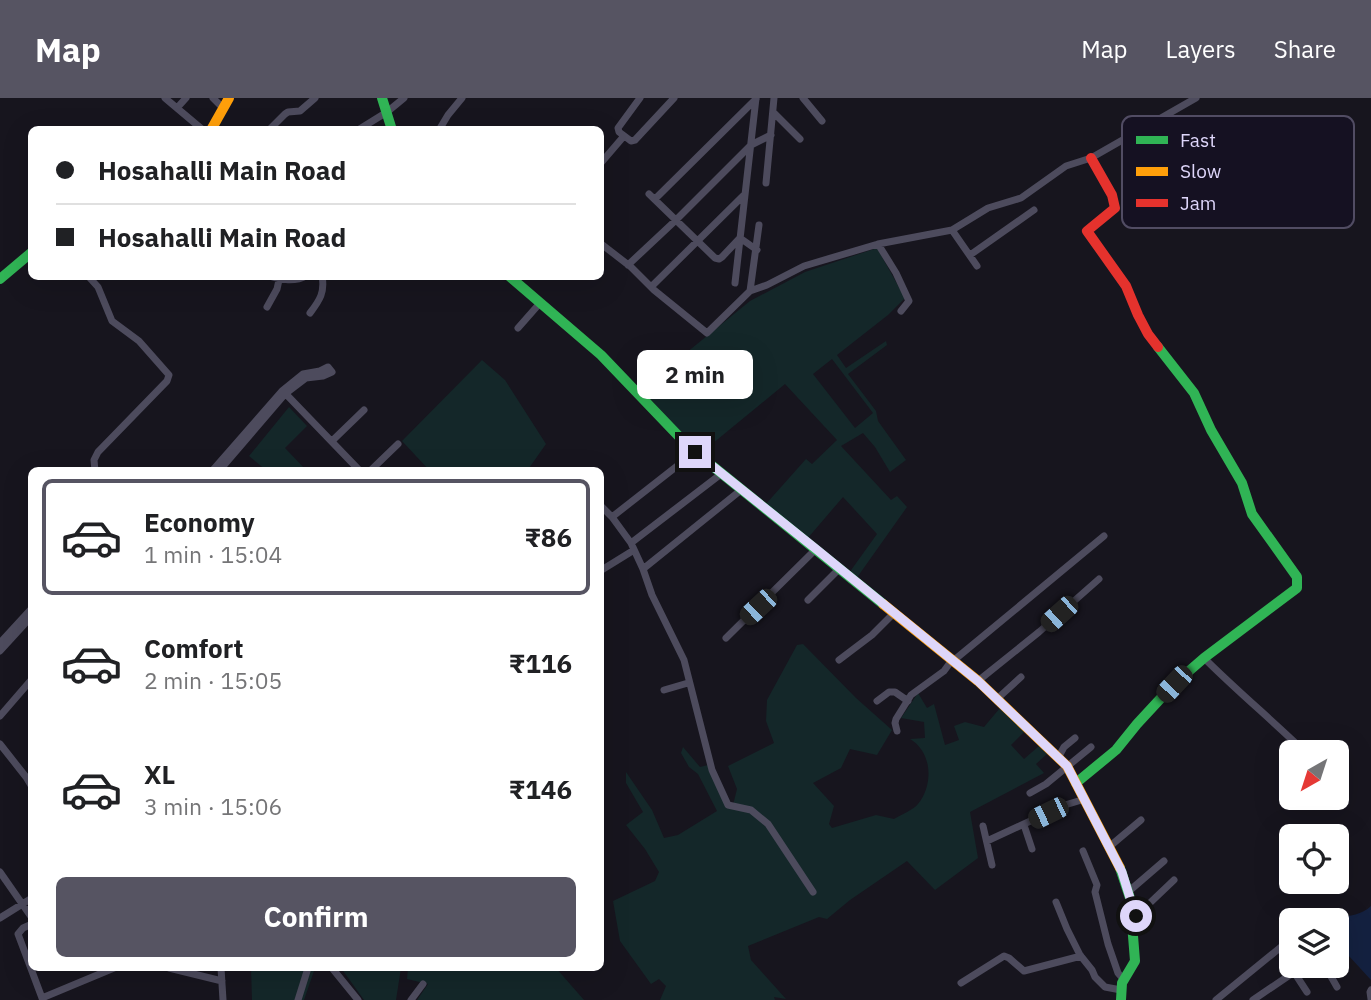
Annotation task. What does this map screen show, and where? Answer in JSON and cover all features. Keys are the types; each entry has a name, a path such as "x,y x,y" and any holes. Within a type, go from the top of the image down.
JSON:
{"street":[{"path":"165,98 198,126"},
{"path":"177,108 186,98"},
{"path":"213,98 223,108"},
{"path":"213,126 229,98"},
{"path":"273,126 288,112 300,111 315,98"},
{"path":"382,98 391,126"},
{"path":"365,126 387,113 404,98"},
{"path":"441,126 463,98"},
{"path":"640,98 618,128 631,141 635,140 674,98"},
{"path":"735,283 756,98"},
{"path":"740,238 719,259 652,197 756,98"},
{"path":"766,183 775,98"},
{"path":"803,98 822,121"},
{"path":"1164,116 1196,98"},
{"path":"773,111 800,139"},
{"path":"628,265 751,145 771,135"},
{"path":"604,159 624,136"},
{"path":"604,246 707,333 750,291 804,266 878,244 952,230 988,208 1021,198 1066,166 1091,158 1122,140"},
{"path":"1076,783 1116,750 1174,684 1297,588 1297,577 1252,514 1242,483 1194,393 1148,334 1126,286 1087,231 1115,208 1115,197 1094,167 1091,158"},
{"path":"651,287 745,194"},
{"path":"970,255 1034,210"},
{"path":"750,291 759,225"},
{"path":"952,230 977,266"},
{"path":"740,238 757,250"},
{"path":"878,244 909,301 901,311"},
{"path":"0,279 28,255"},
{"path":"91,280 112,321 139,341 169,375 167,381 98,452 94,460 95,467"},
{"path":"267,307 279,280"},
{"path":"310,313 323,293 323,280"},
{"path":"514,280 601,355 695,452 978,681 1067,766 1122,872 1128,892 1135,961 1122,990"},
{"path":"518,328 540,303"},
{"path":"216,467 284,392 306,379 323,376 330,370"},
{"path":"284,392 356,467"},
{"path":"225,467 284,392"},
{"path":"332,442 364,410"},
{"path":"374,467 398,444"},
{"path":"612,517 695,452"},
{"path":"604,568 721,474"},
{"path":"643,569 741,490"},
{"path":"604,509 632,546 652,595 684,660 712,770 724,798 728,805 751,810 768,824 813,892"},
{"path":"897,731 895,723 898,715 919,688 944,671 953,660 1104,536"},
{"path":"726,638 816,549"},
{"path":"808,600 840,568"},
{"path":"978,681 1039,632 1098,579"},
{"path":"0,643 28,612"},
{"path":"839,660 872,635 894,613"},
{"path":"0,651 28,620"},
{"path":"1204,658 1293,740"},
{"path":"997,699 1021,677"},
{"path":"664,690 688,683"},
{"path":"0,716 28,684"},
{"path":"877,701 889,692 895,692 908,701"},
{"path":"1058,758 1064,747 1075,738"},
{"path":"0,744 28,773"},
{"path":"1030,793 1046,784 1091,747"},
{"path":"987,841 1084,799"},
{"path":"1109,847 1141,820"},
{"path":"1024,825 1032,849"},
{"path":"983,826 992,865"},
{"path":"1083,851 1097,885 1095,892 1122,990"},
{"path":"1128,892 1164,861"},
{"path":"0,872 28,912"},
{"path":"1132,920 1174,880"},
{"path":"0,918 28,900"},
{"path":"1056,902 1066,929 1100,984 1122,990"},
{"path":"28,926 18,934 28,964"},
{"path":"1216,1000 1279,949"},
{"path":"961,983 1004,956 1024,971 1081,956"},
{"path":"31,971 40,999 107,971"},
{"path":"181,971 222,981"},
{"path":"221,971 223,1000"},
{"path":"298,1000 307,971"},
{"path":"334,971 358,1000"},
{"path":"1253,1000 1285,978"},
{"path":"1298,978 1307,992"},
{"path":"1332,978 1338,987"},
{"path":"411,1000 424,984"},
{"path":"1371,990 1371,999"}],"green space":[{"path":"877,248 905,298 888,315 837,355 846,368 886,341 887,345 848,374 876,411 878,421 906,460 890,472 863,433 841,446 891,500 897,496 907,507 856,579 849,573 877,534 843,497 807,539 765,505 806,459 812,464 837,440 785,384 701,453 640,387 750,301 805,272","holes":["832,359 873,413 855,428 813,374"]},
{"path":"482,360 505,380 546,444 530,467 426,467 402,441"},
{"path":"289,407 307,426 285,448 303,467 262,467 249,456"},
{"path":"803,644 892,730 877,755 850,749 841,768 813,783 834,806 829,824 832,828 876,815 894,819 916,806 923,796 928,778 926,760 923,752 910,739 925,738 924,722 901,718 918,693 927,708 934,704 945,745 959,740 954,726 965,722 984,727 1000,708 1025,731 1011,745 1024,759 1039,746 1047,754 1036,764 1044,773 970,812 978,858 935,890 907,861 827,919 819,917 748,946 751,960 786,999 660,1000 666,986 659,979 651,984 620,941 613,901 655,881 659,872 626,825 643,812 626,783 626,772 652,810 664,838 678,835 717,811 698,774 689,767 681,753 683,747 700,767 708,765 732,809 737,789 728,766 774,743 766,721 767,700 797,645"},
{"path":"251,971 314,971 304,1000 252,1000"},
{"path":"343,971 401,971 396,1000 364,1000"},
{"path":"408,971 559,971 584,1000 417,1000 428,984 407,979"}],"water":[{"path":"1371,906 1371,980 1349,956 1349,916"}],"traffic: fast":[{"path":"382,98 391,126"},
{"path":"0,279 28,255"},
{"path":"514,280 601,355 689,447 883,604"},
{"path":"1076,783 1116,750 1174,684 1297,588 1297,577 1252,514 1242,483 1211,430 1194,393 1158,347"},
{"path":"1120,868 1130,898 1135,961 1122,983 1121,1000"}],"traffic: slow":[{"path":"213,126 229,98"},
{"path":"883,604 978,681 1067,766 1120,868"}],"traffic: jam":[{"path":"1091,158 1112,195 1115,208 1087,231 1126,286 1138,315 1158,347"}],"route":[{"path":"695,452 978,681 1067,766 1122,872 1130,898 1132,920 1136,916"}]}
